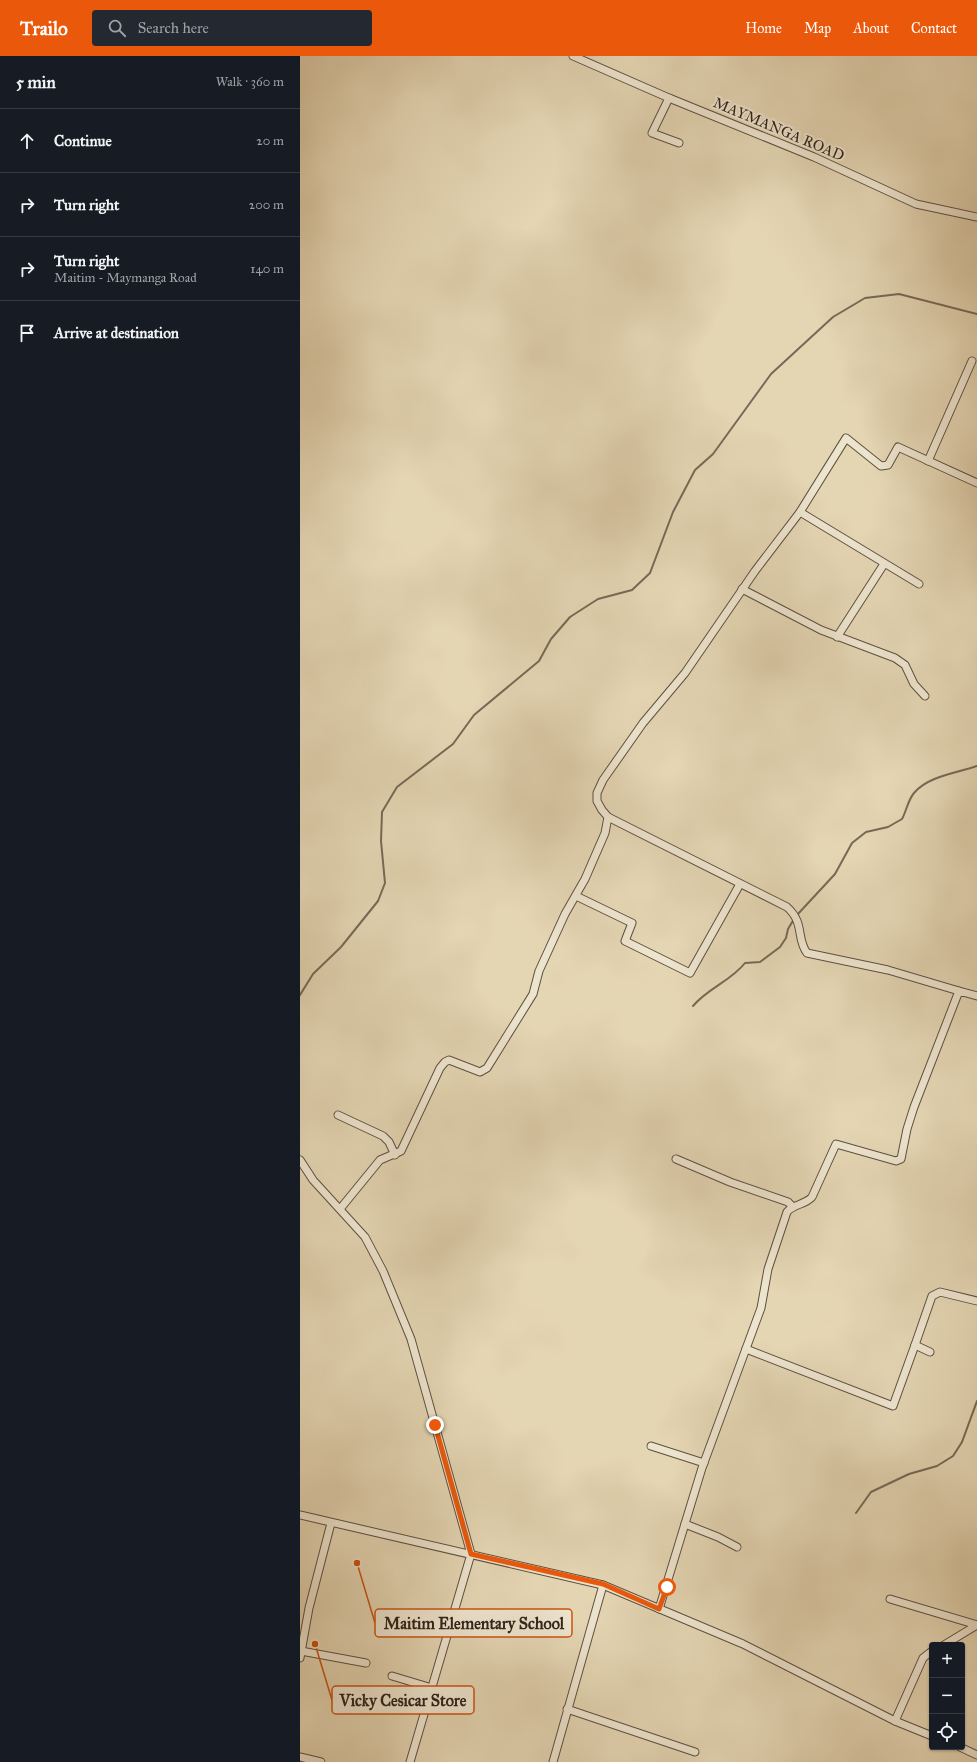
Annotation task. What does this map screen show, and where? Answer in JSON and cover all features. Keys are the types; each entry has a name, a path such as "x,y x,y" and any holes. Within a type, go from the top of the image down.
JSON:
{"street":[{"name":"MAYMANGA ROAD","path":"573,56 581,58 669,98 814,157 916,204 977,217"},
{"path":"669,98 652,133 679,143"},
{"path":"928,461 972,361"},
{"path":"977,483 898,447 888,465 881,466 846,438 800,512 742,589 685,673 643,723 603,780 597,793 597,801 608,817 787,907 794,913 800,924 804,949 813,955 888,970 977,996"},
{"path":"800,512 919,584"},
{"path":"837,637 884,564"},
{"path":"742,589 837,637 865,648 879,650 895,658 905,665 914,684 925,696"},
{"path":"340,1209 380,1160 399,1153 404,1147 440,1068 445,1062 449,1060 480,1072 487,1068 533,994 538,971 565,914 576,896 605,833 608,817"},
{"path":"576,896 632,923 625,941 690,973 740,884"},
{"path":"659,1609 704,1464 761,1308 768,1269 787,1212 808,1201 812,1196 836,1144 896,1161 901,1159 907,1129 914,1107 959,991"},
{"path":"338,1115 383,1136 389,1142 395,1155"},
{"path":"676,1159 730,1182 788,1202 793,1208"},
{"path":"300,1160 313,1180 365,1237 383,1270 411,1338 471,1554 410,1762"},
{"path":"746,1349 893,1406 932,1296 935,1293 940,1292 977,1301"},
{"path":"915,1345 930,1352"},
{"path":"651,1446 704,1464"},
{"path":"300,1515 603,1584 750,1647 895,1721 929,1735"},
{"path":"331,1523 309,1608 301,1654 366,1663"},
{"path":"685,1524 718,1537 737,1547"},
{"path":"552,1762 603,1584"},
{"path":"890,1599 977,1625"},
{"path":"949,1642 977,1625"},
{"path":"895,1721 923,1658 929,1653"},
{"path":"392,1676 432,1688"},
{"path":"567,1708 695,1752"},
{"path":"965,1749 977,1755"},
{"path":"300,1757 321,1762"}],"waterway":[{"path":"300,995 313,974 341,947 378,901 385,883 381,841 382,812 397,787 453,744 474,715 539,661 551,639 570,617 598,599 632,590 650,573 673,512 695,470 713,454 771,374 833,317 865,298 899,294 977,314"},
{"path":"797,915 835,874 852,843 866,832 888,827 902,819 912,796 920,787 943,776 977,766"},
{"path":"693,1006 705,994 733,975 745,963 760,962 780,947 786,938 788,929 794,919"},
{"path":"856,1513 871,1492 909,1474 937,1466 953,1456 962,1442 977,1401"}],"place":[{"name":"Maitim Elementary School","path":"357,1563"},
{"name":"Vicky Cesicar Store","path":"315,1644"}],"route":[{"path":"435,1425 471,1554 603,1584 659,1609 667,1587"}]}
